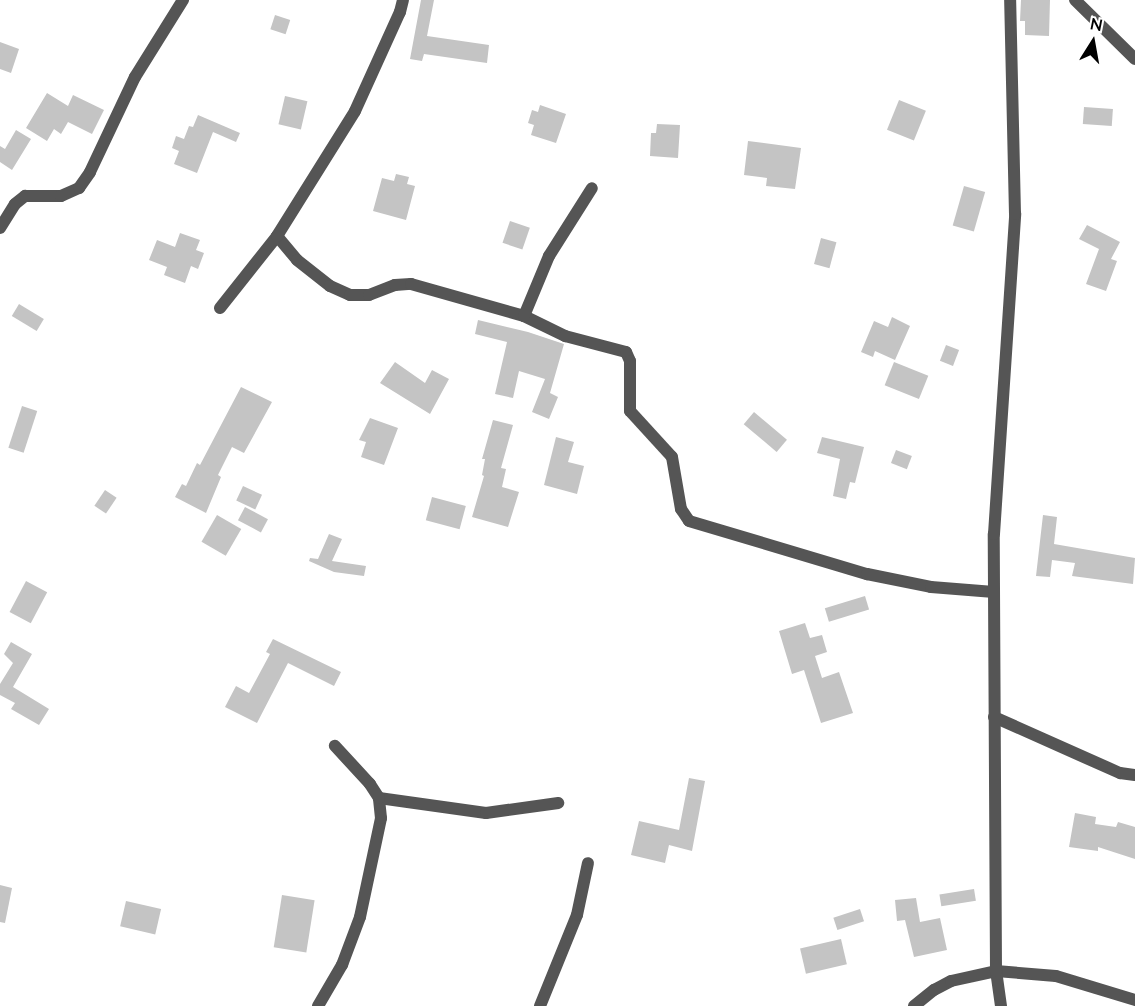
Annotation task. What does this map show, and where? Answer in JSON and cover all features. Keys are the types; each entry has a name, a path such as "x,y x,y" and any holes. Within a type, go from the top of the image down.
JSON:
{"street":[{"path":"0,228 15,204 25,196 61,196 79,188 90,172 135,77 183,0"},
{"path":"220,308 277,236 355,111 400,12 403,0"},
{"path":"1001,1006 996,971 994,534 1015,214 1010,0"},
{"path":"1075,0 1135,58"},
{"path":"524,316 549,256 592,188"},
{"path":"277,236 297,260 330,286 350,295 369,295 395,285 411,284 524,316 565,336 626,352 630,361 630,411 672,457 681,509 689,521 867,574 931,587 994,592"},
{"path":"994,717 1120,773 1135,775"},
{"path":"318,1006 342,965 360,917 381,818 380,798 335,746"},
{"path":"380,798 486,813 558,803"},
{"path":"540,1006 577,915 588,863"},
{"path":"914,1006 934,990 951,981 996,971 1056,976 1135,999"}],"building":[{"path":"421,0 434,0 427,36 489,45 487,63 424,54 422,61 410,59"},
{"path":"1021,0 1050,0 1049,36 1025,35 1025,21 1020,21"},
{"path":"275,15 290,20 286,34 270,29"},
{"path":"0,42 19,49 11,73 0,69"},
{"path":"47,93 68,106 73,95 104,110 92,134 68,122 61,134 54,129 47,141 26,128"},
{"path":"285,96 307,101 301,129 278,124"},
{"path":"899,100 926,111 914,141 887,130"},
{"path":"540,105 566,114 556,143 531,135 534,125 528,123 532,110 538,112"},
{"path":"1084,107 1113,109 1112,126 1083,124"},
{"path":"198,115 240,133 236,142 213,132 197,173 174,164 179,151 172,148 176,136 184,139 189,126 193,127"},
{"path":"657,124 680,125 678,158 650,156 651,133 656,133"},
{"path":"16,130 31,139 12,170 0,162 0,146 5,149"},
{"path":"748,141 801,148 795,189 766,186 767,178 744,175"},
{"path":"396,174 409,177 407,184 415,186 406,220 373,211 382,178 394,181"},
{"path":"964,186 985,192 974,231 953,225"},
{"path":"510,221 530,228 522,250 503,243"},
{"path":"1087,225 1120,242 1111,259 1117,261 1106,291 1086,284 1099,249 1079,239"},
{"path":"180,233 200,240 196,250 204,253 198,269 191,266 185,283 164,275 167,267 149,260 157,240 175,247"},
{"path":"821,238 836,242 829,268 814,264"},
{"path":"19,304 44,319 37,331 12,316"},
{"path":"892,317 910,326 895,360 875,351 873,357 861,352 874,321 888,327"},
{"path":"478,320 528,332 564,344 550,393 558,397 549,419 532,412 545,379 519,371 513,398 495,394 507,342 475,334"},
{"path":"946,345 959,350 953,366 940,361"},
{"path":"395,362 425,383 432,370 449,379 430,414 380,383"},
{"path":"894,362 928,376 919,399 885,385"},
{"path":"241,387 272,402 244,453 232,447 218,475 221,477 206,513 175,497 182,484 186,486 197,463 200,465"},
{"path":"22,406 37,411 24,453 8,448"},
{"path":"754,412 787,440 777,452 744,424"},
{"path":"370,418 398,428 384,465 361,457 366,442 359,440"},
{"path":"493,420 513,425 501,468 506,469 502,487 519,492 508,527 472,517 484,476 482,475 485,459 482,459"},
{"path":"556,437 574,442 568,462 584,466 577,494 544,485"},
{"path":"822,437 864,447 855,483 850,482 846,499 833,496 840,459 817,453"},
{"path":"896,450 912,456 907,469 891,463"},
{"path":"243,486 262,495 255,509 236,501"},
{"path":"105,490 117,498 106,514 94,506"},
{"path":"432,497 466,506 460,529 426,520"},
{"path":"245,507 268,519 261,532 238,520"},
{"path":"217,515 241,529 226,556 201,542"},
{"path":"1043,515 1057,517 1054,544 1135,558 1133,584 1072,576 1075,563 1052,560 1050,577 1036,576"},
{"path":"329,534 342,539 332,561 366,566 364,576 334,572 309,561 310,558 318,559"},
{"path":"26,581 47,592 31,623 10,612"},
{"path":"865,596 869,609 829,622 825,608"},
{"path":"805,623 810,638 822,635 827,652 815,656 822,678 839,672 853,713 821,723 804,670 792,674 779,631"},
{"path":"273,639 341,672 334,686 288,663 257,723 225,707 236,686 249,693 270,654 266,652"},
{"path":"11,642 32,654 13,687 49,709 39,725 11,709 15,703 0,695 0,684 13,663 4,654"},
{"path":"689,778 705,781 692,851 669,845 665,863 631,855 639,821 679,830"},
{"path":"1075,813 1096,817 1095,824 1116,827 1118,822 1135,827 1135,859 1098,847 1098,851 1069,847"},
{"path":"0,885 12,888 5,923 0,922"},
{"path":"974,889 976,901 941,906 939,894"},
{"path":"282,895 315,900 306,953 274,947"},
{"path":"916,898 920,922 940,918 947,950 914,957 905,920 897,921 895,900"},
{"path":"126,901 161,909 155,934 120,926"},
{"path":"860,909 864,921 837,930 833,918"},
{"path":"841,939 847,964 806,974 800,948"}]}
